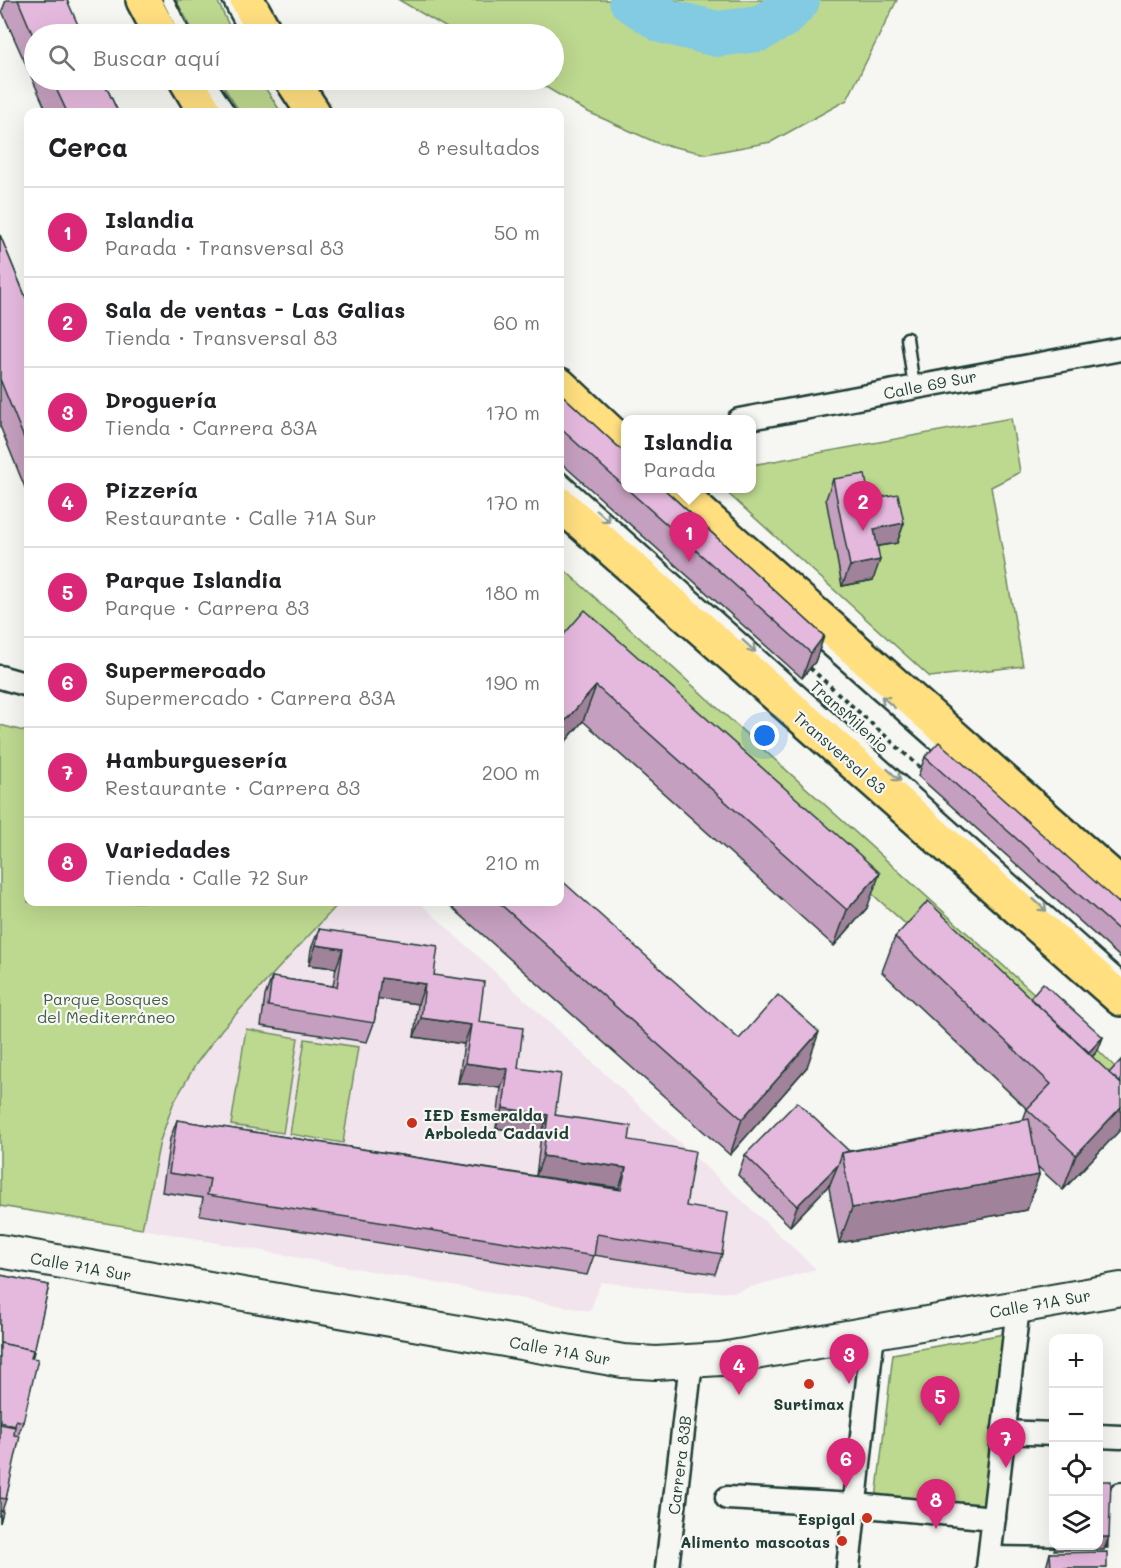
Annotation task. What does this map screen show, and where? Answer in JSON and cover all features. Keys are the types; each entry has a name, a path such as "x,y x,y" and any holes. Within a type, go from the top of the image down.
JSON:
{"main road":[{"path":"143,0 156,24"},
{"path":"247,0 260,24"},
{"path":"192,90 203,108"},
{"path":"299,90 311,108"},
{"path":"564,389 621,441"},
{"path":"678,493 1121,885"},
{"name":"Transversal 83","path":"564,508 1121,999"}],"street":[{"name":"Calle 69 Sur","path":"756,417 1121,348"},
{"path":"0,677 24,684"},
{"name":"Calle 71A Sur","path":"0,1251 623,1361 691,1362 721,1359 1121,1289"},
{"path":"1018,1307 989,1563 1119,1564 1121,1494"},
{"path":"848,1568 873,1332"},
{"name":"Carrera 83B","path":"667,1568 691,1362"},
{"path":"1003,1432 1049,1434"},
{"path":"1103,1436 1121,1437"},
{"path":"727,1498 855,1505 994,1518"}],"lane":[{"path":"168,0 180,24"},
{"path":"228,0 241,24"},
{"path":"216,90 228,108"},
{"path":"907,338 914,387"},
{"name":"TransMilenio","path":"564,481 1121,977"},
{"path":"808,632 960,766"}],"path":[{"path":"810,668 924,770"}],"shaded area":[{"name":"IED Esmeralda Arboleda Cadavid","path":"336,906 423,906 816,1269 733,1292 688,1292 601,1282 590,1311 142,1229 160,1141 173,1104 196,1064 222,1029"}],"green space":[{"path":"176,0 217,0 228,24 189,24"},
{"path":"399,0 897,0 847,100 771,142 706,154 657,143 586,111 551,90 564,90 564,24 440,24"},
{"path":"226,90 267,90 278,108 237,108"},
{"path":"1011,418 1020,472 991,487 1023,666 930,677 727,493 756,493 756,464"},
{"path":"564,570 1038,997 1085,1065 1098,1050 1118,1070 1121,1118 579,630 564,647"},
{"name":"Parque Bosques del Mediterráneo","path":"0,725 24,731 24,906 336,906 222,1029 196,1064 173,1104 160,1141 142,1229 0,1206"},
{"path":"246,1029 298,1038 283,1133 231,1125"},
{"path":"305,1039 358,1047 343,1143 290,1134"},
{"path":"1004,1334 989,1508 876,1499 893,1354"}],"building":[{"path":"18,0 67,0 78,24 28,24"},
{"path":"57,90 108,90 116,108 65,108"},
{"path":"0,235 24,293 24,438 0,379"},
{"path":"564,397 621,449 621,483 564,432"},
{"path":"865,474 869,499 898,494 904,523 874,529 880,560 850,566 833,479"},
{"path":"631,493 668,493 824,636 811,653"},
{"path":"585,610 880,873 847,910 596,686 564,722 564,634"},
{"path":"939,742 1121,905 1121,932 925,757"},
{"path":"564,883 739,1039 778,995 819,1032 742,1119 502,906 564,906"},
{"path":"928,901 1121,1084 1121,1107 1076,1155 1027,1109 1051,1084 895,937"},
{"path":"319,929 438,946 434,975 484,982 479,1022 523,1028 518,1068 561,1074 555,1115 631,1126 629,1140 695,1151 686,1206 728,1213 722,1254 597,1234 594,1256 207,1195 210,1179 169,1173 177,1120 621,1190 626,1168 543,1156 548,1115 503,1108 508,1069 465,1063 471,1025 421,1018 425,984 381,978 374,1023 268,1006 272,977 337,987 343,949 316,945"},
{"path":"1043,983 1103,1037 1089,1052 1030,998"},
{"path":"1121,1060 1121,1083 1109,1073"},
{"path":"797,1102 849,1151 842,1153 838,1165 797,1206 745,1155"},
{"path":"1029,1119 1039,1175 852,1208 842,1153"},
{"path":"0,1275 49,1285 33,1356 31,1356 33,1350 0,1343"},
{"path":"0,1343 33,1350 31,1358 38,1359 23,1422 16,1420 15,1426 0,1422"},
{"path":"0,1424 15,1427 14,1435 20,1436 6,1499 0,1498"},
{"path":"1103,1481 1111,1481 1109,1537 1103,1537"},
{"path":"1107,1552 1107,1568 1051,1568 1050,1553"}],"waterway":[{"path":"632,0 664,21 717,34 759,29 783,15 797,0"}],"place":[{"name":"Sala de ventas - Las Galias","path":"863,531"},
{"name":"Islandia","path":"689,562"},
{"name":"IED Esmeralda Arboleda Cadavid","path":"412,1123"},
{"name":"Surtimax","path":"809,1384"},
{"name":"Droguería","path":"849,1384"},
{"name":"Pizzería","path":"739,1395"},
{"name":"Parque Islandia","path":"940,1426"},
{"name":"Hamburguesería","path":"1006,1468"},
{"name":"Supermercado","path":"846,1488"},
{"name":"Espigal","path":"867,1518"},
{"name":"Variedades","path":"936,1529"},
{"name":"Alimento mascotas","path":"842,1541"}]}
